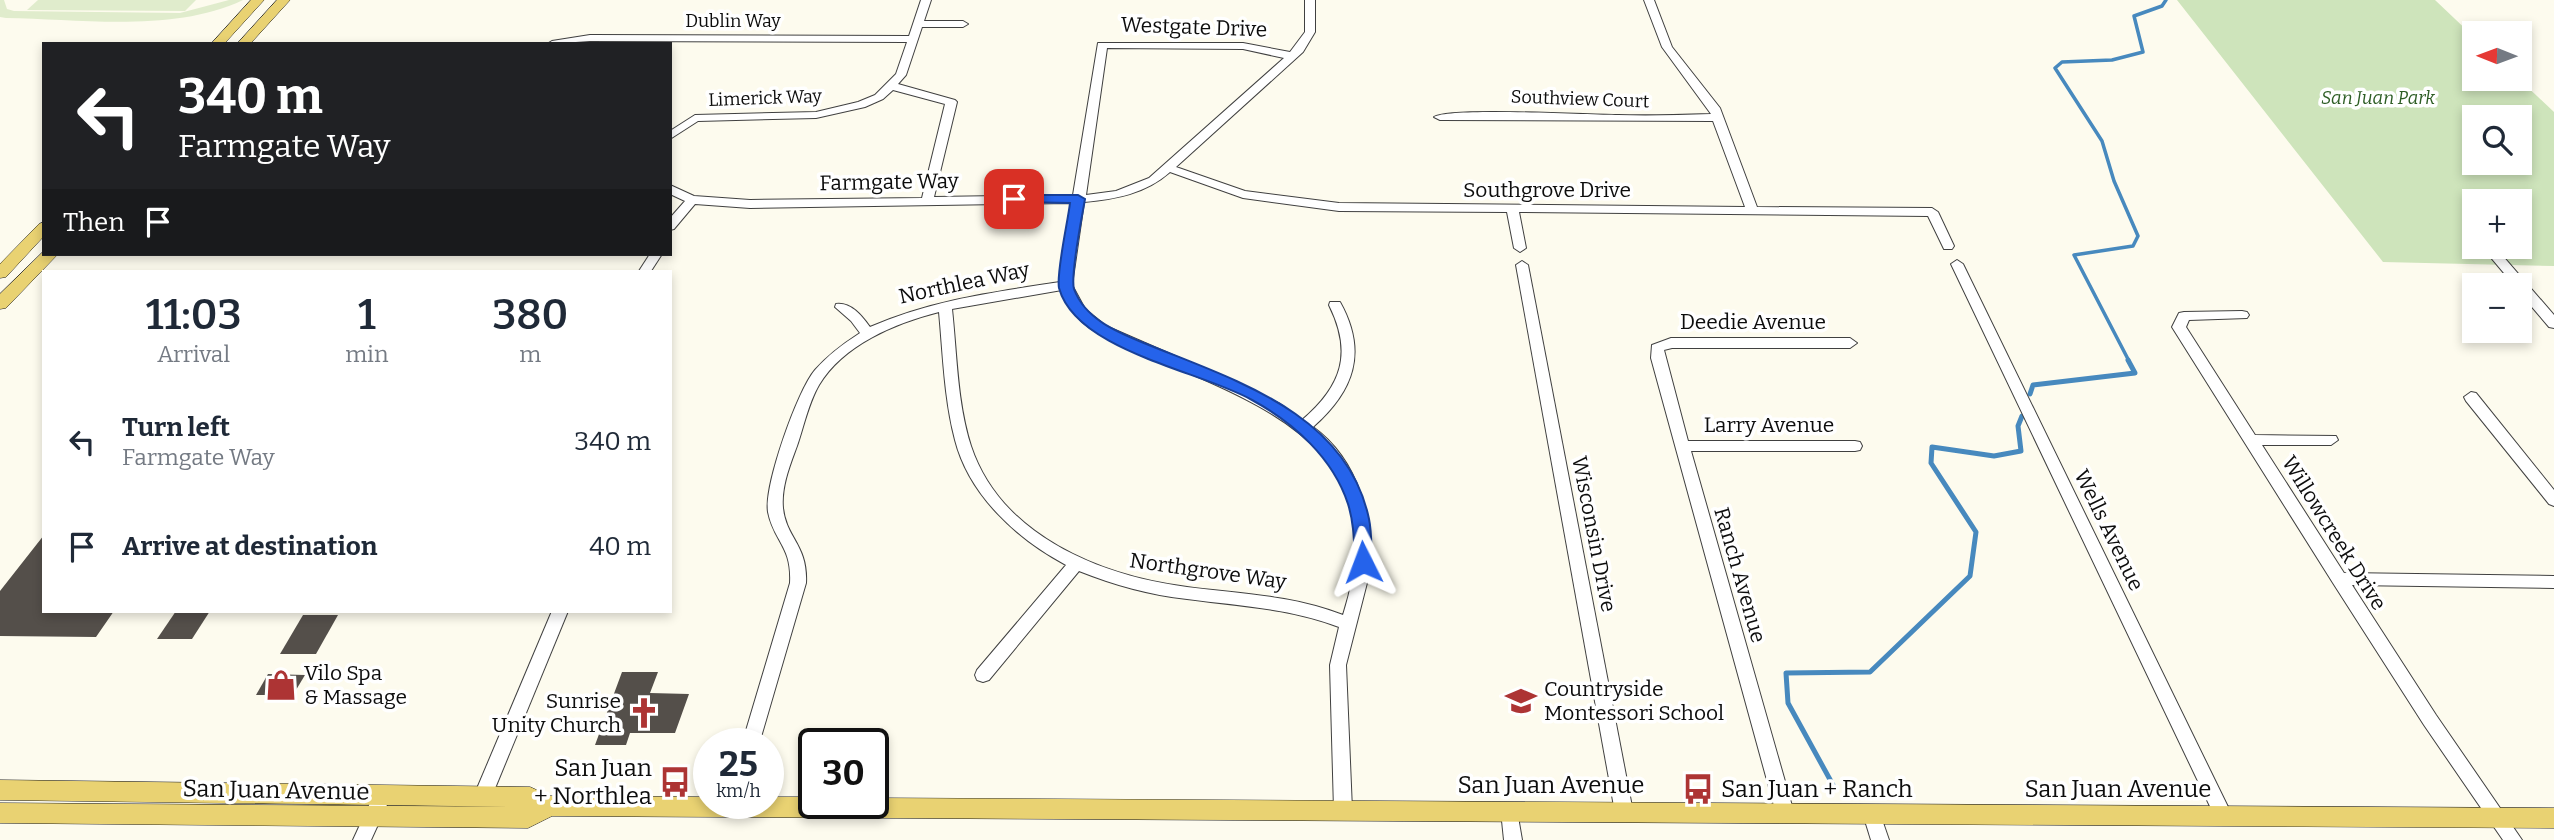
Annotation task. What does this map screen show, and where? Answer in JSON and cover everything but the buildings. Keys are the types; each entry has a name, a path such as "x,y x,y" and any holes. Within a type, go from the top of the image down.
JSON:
{"main road":[{"path":"219,42 258,0"},
{"path":"245,42 284,0"},
{"path":"0,273 42,229"},
{"path":"0,304 48,256"},
{"name":"San Juan Avenue","path":"0,790 530,797 549,806 693,805"},
{"path":"0,802 30,802 66,792 69,802 117,802 134,815"},
{"name":"San Juan Avenue","path":"784,805 2554,818"},
{"name":"San Juan Avenue","path":"0,813 528,818 549,806"}],"street":[{"path":"926,0 901,75 892,86 951,102 928,200"},
{"name":"Farmgate Way","path":"672,190 692,200 775,204 1078,199 1129,192 1145,185 1169,168 1292,56 1310,32 1310,0"},
{"path":"1649,0 1667,47 1705,93 1718,117 1752,210"},
{"path":"919,24 963,24"},
{"name":"Dublin Way","path":"565,42 590,38 914,39"},
{"name":"Westgate Drive","path":"1066,285 1102,44 1243,46 1292,56"},
{"name":"Limerick Way","path":"672,135 695,118 708,116 798,117 836,112 861,105 892,86"},
{"name":"Southview Court","path":"1440,117 1536,114 1638,120 1718,117"},
{"name":"Southgrove Drive","path":"1169,168 1227,190 1297,204 1355,208 1931,212 1948,246"},
{"path":"672,224 692,200"},
{"path":"1512,209 1520,248"},
{"path":"2499,259 2549,313 2554,324"},
{"name":"Wells Avenue","path":"1957,264 2223,815"},
{"name":"Wisconsin Drive","path":"1522,265 1624,812"},
{"path":"1066,285 1080,312 1101,330 1258,396 1304,428 1339,466 1361,521 1363,562 1361,583 1347,623 1338,665 1343,810"},
{"name":"Northlea Way","path":"755,728 799,583 798,561 779,524 774,505 779,478 806,395 818,375 831,360 868,334 893,322 945,307 1066,285"},
{"path":"1304,428 1331,402 1347,373 1350,344 1347,328 1335,305"},
{"path":"841,307 856,318 868,334"},
{"name":"Northgrove Way","path":"945,307 962,438 975,473 1012,522 1075,565 1125,582 1182,592 1283,602 1347,623"},
{"name":"Willowcreek Drive","path":"2242,315 2184,316 2179,327 2338,579 2513,840"},
{"name":"Deedie Avenue","path":"1657,348 1671,343 1850,343"},
{"name":"Ranch Avenue","path":"1657,348 1785,813"},
{"path":"2471,397 2554,500"},
{"path":"2251,440 2331,440"},
{"name":"Larry Avenue","path":"1682,446 1855,446"},
{"path":"984,675 1075,565"},
{"path":"2338,579 2554,582"},
{"path":"482,798 559,613"},
{"path":"362,840 382,796"},
{"path":"1510,811 1513,840"},
{"path":"1872,814 1880,840"}],"green space":[{"path":"0,0 4,0 7,9 14,11 180,13 229,0 243,0 187,17 127,22 0,17"},
{"path":"38,0 196,0 185,11 27,10"},
{"name":"San Juan Park","path":"2177,0 2435,0 2462,26 2462,91 2532,91 2554,112 2554,266 2383,262"}],"waterway":[{"path":"2129,361 2074,255 2133,246 2138,236 2114,181 2102,141 2055,68 2062,62 2112,60 2143,52 2134,16 2162,6 2166,0"},
{"path":"2030,394 2033,385 2135,373 2128,360"},
{"path":"1833,785 1788,703 1786,673 1870,672 1970,576 1976,532 1931,463 1932,447 1994,456 2021,451 2018,426 2022,416"}],"place":[{"name":"Vilo Spa & Massage","path":"281,685"},
{"name":"Countryside Montessori School","path":"1521,701"},
{"name":"Sunrise Unity Church","path":"644,713"},
{"name":"San Juan + Northlea","path":"675,782"},
{"name":"San Juan + Ranch","path":"1698,789"}],"route":[{"path":"1014,199 1078,199 1066,285 1072,302 1088,321 1116,337 1258,396 1279,408 1312,434 1339,466 1356,502 1361,521 1363,562"}]}
